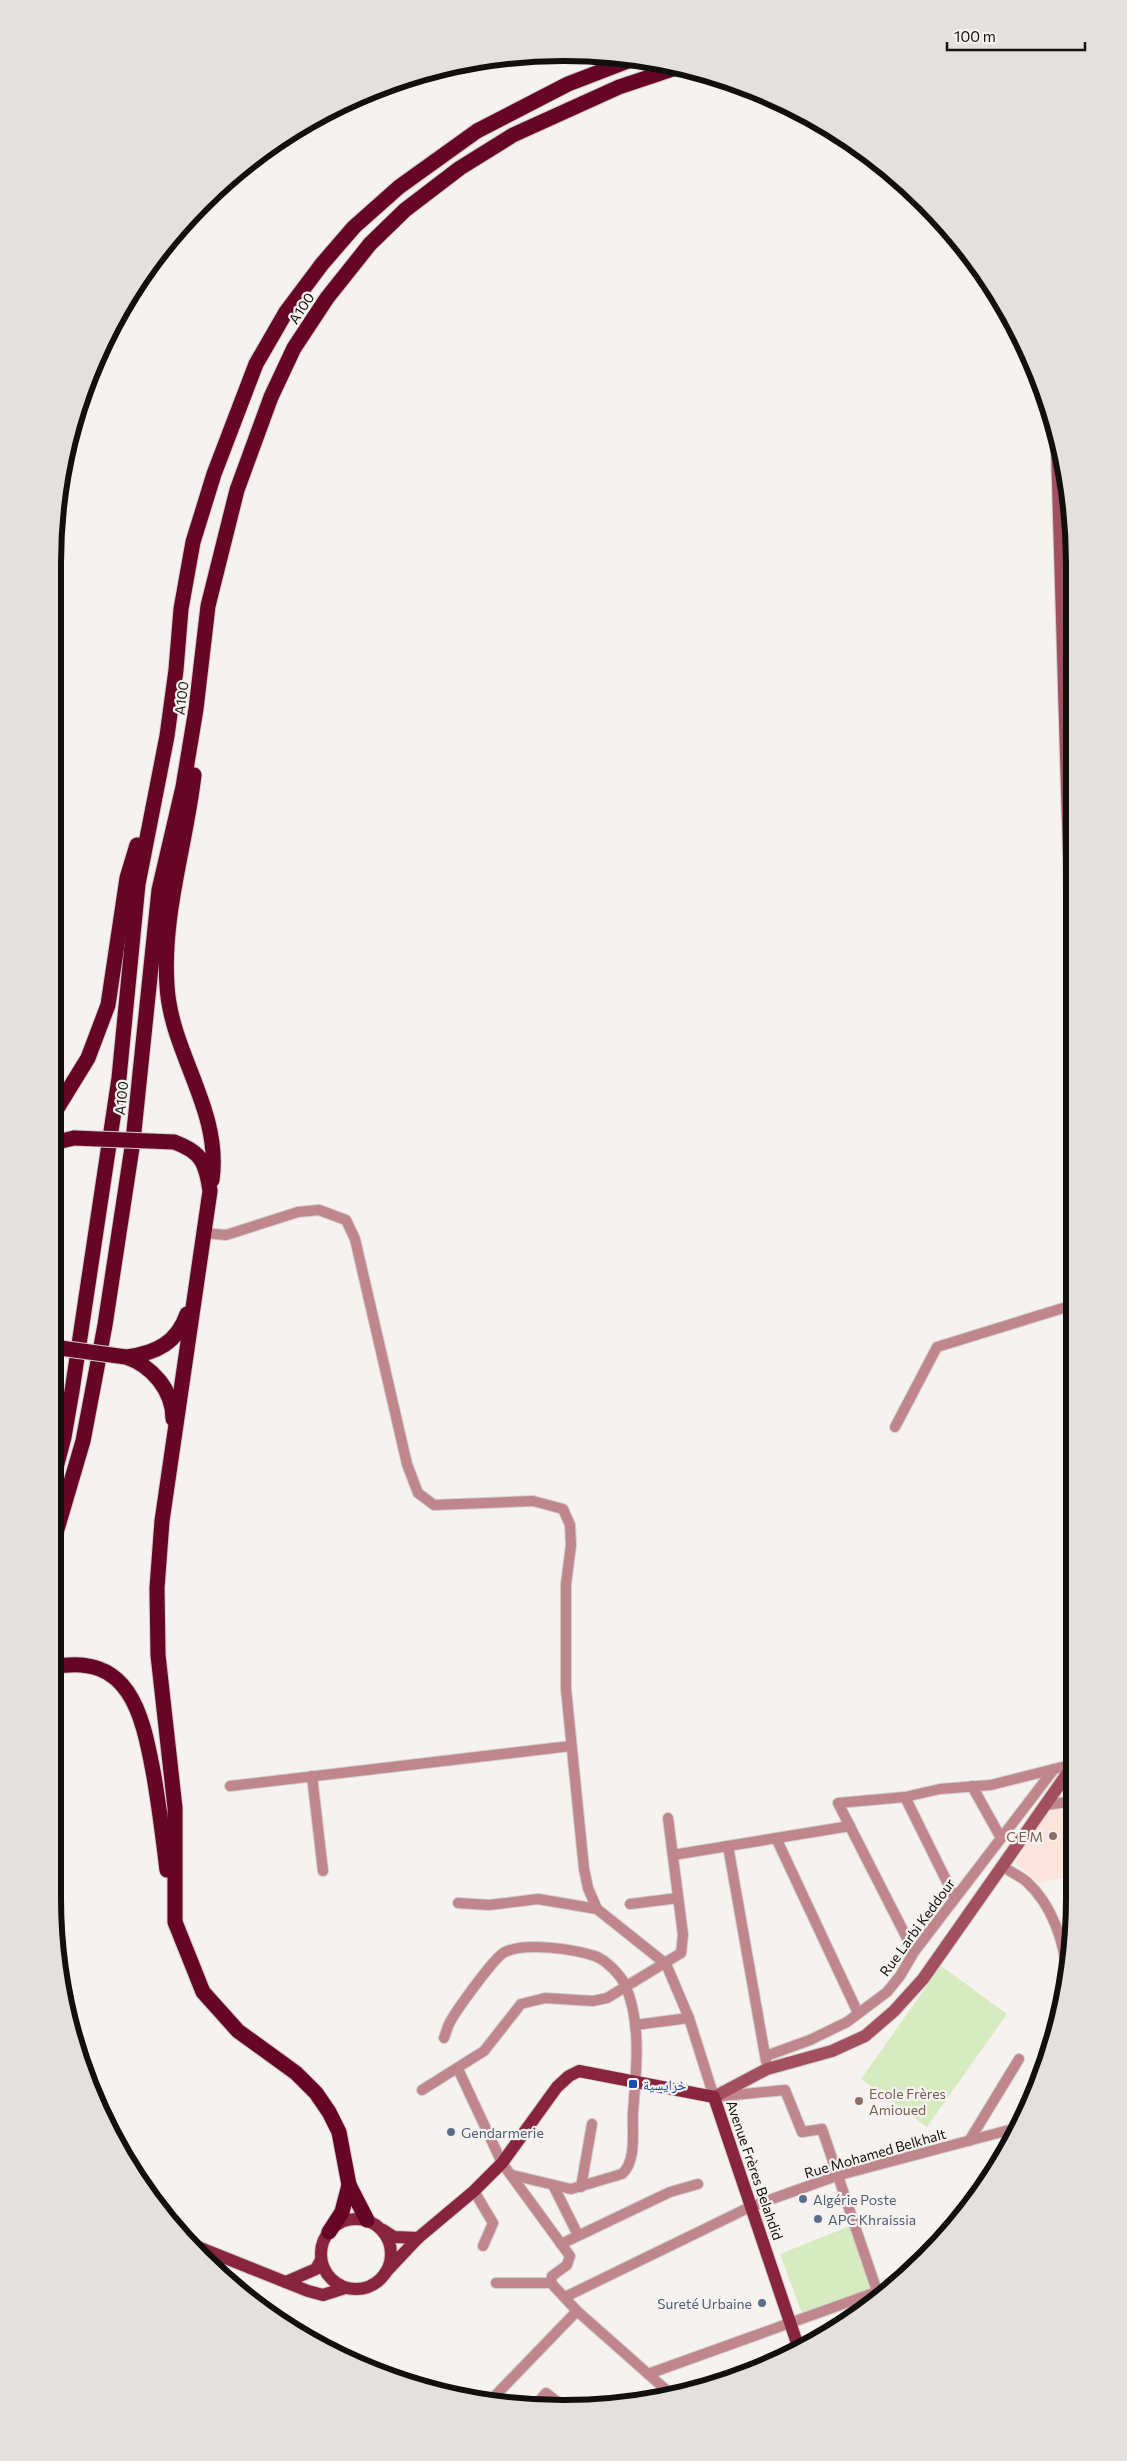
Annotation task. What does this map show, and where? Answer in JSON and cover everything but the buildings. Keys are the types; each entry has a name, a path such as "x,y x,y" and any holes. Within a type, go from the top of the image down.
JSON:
{"highway":[{"name":"A100","path":"61,1448 74,1381 119,1078 138,884 160,775 176,670 181,609 193,542 235,414 256,364 286,312 322,264 354,227 399,187 477,131 568,84 619,65"},
{"name":"A100","path":"61,1513 83,1441 93,1393 133,1141 159,890 183,787 196,709 208,606 237,490 271,397 294,348 326,298 370,244 405,210 460,168 513,135 619,87 665,72"},
{"path":"175,1922 175,1808 158,1655 157,1588 159,1548 195,1284 214,1167 212,1136 206,1107 175,1028 167,986 170,917 175,875 192,799 195,767 196,709"},
{"path":"61,1101 88,1058 108,1005 126,878 160,775"},
{"path":"61,1141 74,1138 174,1142 189,1148 207,1168 210,1191"},
{"path":"126,1357 148,1354 166,1346 183,1326 195,1284"},
{"path":"61,1347 126,1357 142,1363 165,1388 173,1408 171,1469"},
{"path":"61,1665 87,1666 106,1672 122,1683 135,1703 143,1725 156,1786 175,1922 203,1992 238,2031 296,2073 316,2093 329,2112 341,2139 349,2185 373,2224"},
{"path":"328,2232 342,2212 349,2185"}],"main road":[{"path":"1058,480 1066,681"},
{"path":"714,2097 767,2069 832,2050 865,2036 894,2011 923,1980 1066,1776"},
{"name":"Avenue Frères Belahdid","path":"385,2274 418,2238 474,2191 502,2163 557,2087 569,2076 579,2071 714,2097 797,2342"},
{"path":"373,2224 390,2244 390,2264 378,2282 368,2288 356,2290 345,2288 329,2278 321,2260 321,2250 328,2232 346,2220 373,2224 394,2237 418,2238"},
{"path":"205,2250 323,2295 345,2288"},
{"path":"286,2282 316,2269 321,2260"}],"street":[{"path":"204,1233 226,1235 298,1212 319,1210 346,1220 355,1239 407,1464 418,1493 434,1505 534,1501 564,1509 570,1524 565,1633 566,1689 584,1869 588,1888 597,1909 666,1964 689,2018 714,2097 785,2090 802,2132 822,2129 836,2176 877,2290"},
{"path":"895,1427 937,1347 1066,1307"},
{"path":"230,1786 571,1746"},
{"path":"914,1952 838,1803 905,1797 940,1789 991,1784 1066,1766"},
{"name":"Rue Larbi Keddour","path":"766,2056 818,2036 847,2022 887,1992 900,1976 914,1952 1054,1769"},
{"path":"312,1776 323,1871"},
{"path":"972,1786 1001,1838"},
{"path":"905,1797 955,1898"},
{"path":"1046,1805 1066,1802"},
{"path":"422,2090 484,2051 521,2004 545,1998 593,2001 607,1998 666,1964 681,1953 683,1946 668,1818"},
{"path":"673,1855 850,1826"},
{"path":"776,1838 858,2012"},
{"path":"728,1846 767,2069"},
{"path":"1003,1867 1027,1882 1051,1914 1063,1947"},
{"path":"630,1904 678,1898"},
{"path":"458,1903 489,1905 538,1899 597,1909"},
{"path":"444,2038 448,2024 464,2001 504,1952 534,1945 596,1956 609,1965 626,1987 635,2025 632,2150 628,2168 622,2174 571,2190 512,2175"},
{"path":"635,2025 689,2018"},
{"path":"968,2141 1018,2059"},
{"path":"458,2069 502,2163 570,2256 570,2260 552,2276 551,2283"},
{"path":"581,2187 592,2124"},
{"name":"Rue Mohamed Belkhalt","path":"565,2298 750,2207 836,2176 1008,2130"},
{"path":"561,2244 670,2192 698,2184"},
{"path":"554,2187 578,2235"},
{"path":"474,2191 493,2223 483,2246"},
{"path":"496,2283 551,2283 577,2311 665,2389"},
{"path":"648,2374 874,2292"},
{"path":"496,2395 577,2311"},
{"path":"541,2399 546,2393 555,2400"}],"shaded area":[{"name":"C E M","path":"1066,1804 1066,1877 1039,1883 1016,1864 1019,1856 1046,1816 1057,1806"}],"green space":[{"path":"941,1966 1007,2014 927,2127 861,2079"},
{"path":"850,2226 872,2290 802,2314 780,2254"}],"place":[{"name":"C E M","path":"1053,1836"},
{"name":"خرايسية","path":"633,2084"},
{"name":"Ecole Frères Amioued","path":"859,2101"},
{"name":"Gendarmerie","path":"451,2132"},
{"name":"Algérie Poste","path":"803,2199"},
{"name":"APC Khraissia","path":"818,2219"},
{"name":"Sureté Urbaine","path":"762,2303"}]}
